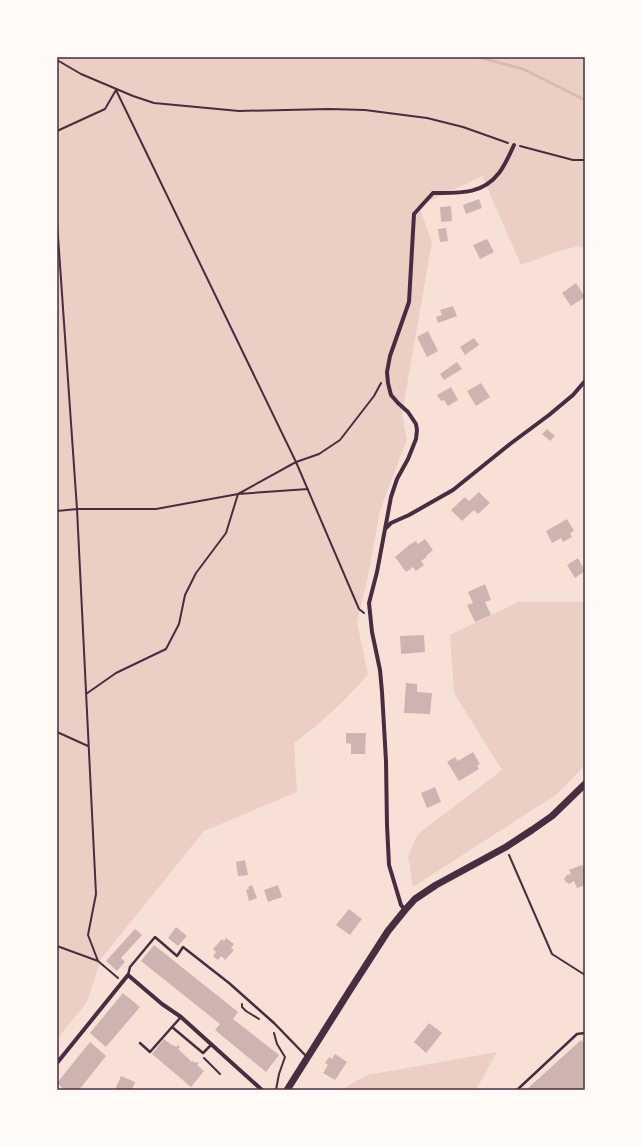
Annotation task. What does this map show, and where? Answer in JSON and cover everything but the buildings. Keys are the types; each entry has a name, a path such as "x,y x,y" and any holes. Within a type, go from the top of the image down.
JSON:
{"main road":[{"path":"287,1090 388,931 415,899 436,885 506,847 532,830 552,816 585,784"}],"street":[{"path":"405,910 401,905 390,865 382,692 380,670 370,620 369,603 391,497 397,479 408,459 416,439 417,430 416,424 408,412 391,395 387,372 390,356 409,302 414,214 433,193 461,193 481,188 499,173 514,145"},
{"path":"385,528 391,523 409,515 453,490 549,415 573,395 585,382"},
{"path":"57,1063 128,975 162,1004 181,1017 212,1044 229,1062 262,1090"}],"lane":[{"path":"128,975 130,967 155,937 177,956 183,947 244,996 274,1023 308,1058"},
{"path":"140,1043 150,1052 181,1017"},
{"path":"172,1027 203,1053 212,1044"},
{"path":"517,1090 577,1034 585,1032"}],"path":[{"path":"57,60 81,74 116,90 154,102 232,110 365,110 427,118 463,127 514,145 573,160 585,160"},
{"path":"57,131 105,109 116,90"},
{"path":"116,90 296,462 359,609 370,620"},
{"path":"57,222 77,509 96,894 88,935 98,961"},
{"path":"86,694 116,673 166,649 179,624 185,595 196,573 226,534 238,494 296,462 319,454 340,440 374,396 380,383"},
{"path":"57,511 77,509 156,509 238,494 308,489"},
{"path":"57,732 88,746"},
{"path":"506,847 552,954 585,975"},
{"path":"57,946 98,961 122,982"},
{"path":"244,996 242,1006 246,1011 263,1021"},
{"path":"273,1028 277,1044 285,1057 279,1074 276,1090"},
{"path":"203,1057 220,1074"}],"shaded area":[{"path":"57,57 585,57 585,248 579,246 559,251 521,265 482,176 419,206 432,242 402,414 407,439 380,511 367,581 357,622 368,675 333,711 294,743 297,792 204,831 101,959 87,1002 57,1039"},
{"path":"518,602 585,602 585,765 557,794 413,887 408,856 418,834 502,770 454,693 450,635"},
{"path":"497,1052 476,1090 341,1090 367,1075"}],"waterway":[{"path":"478,57 523,69 585,100"}]}
